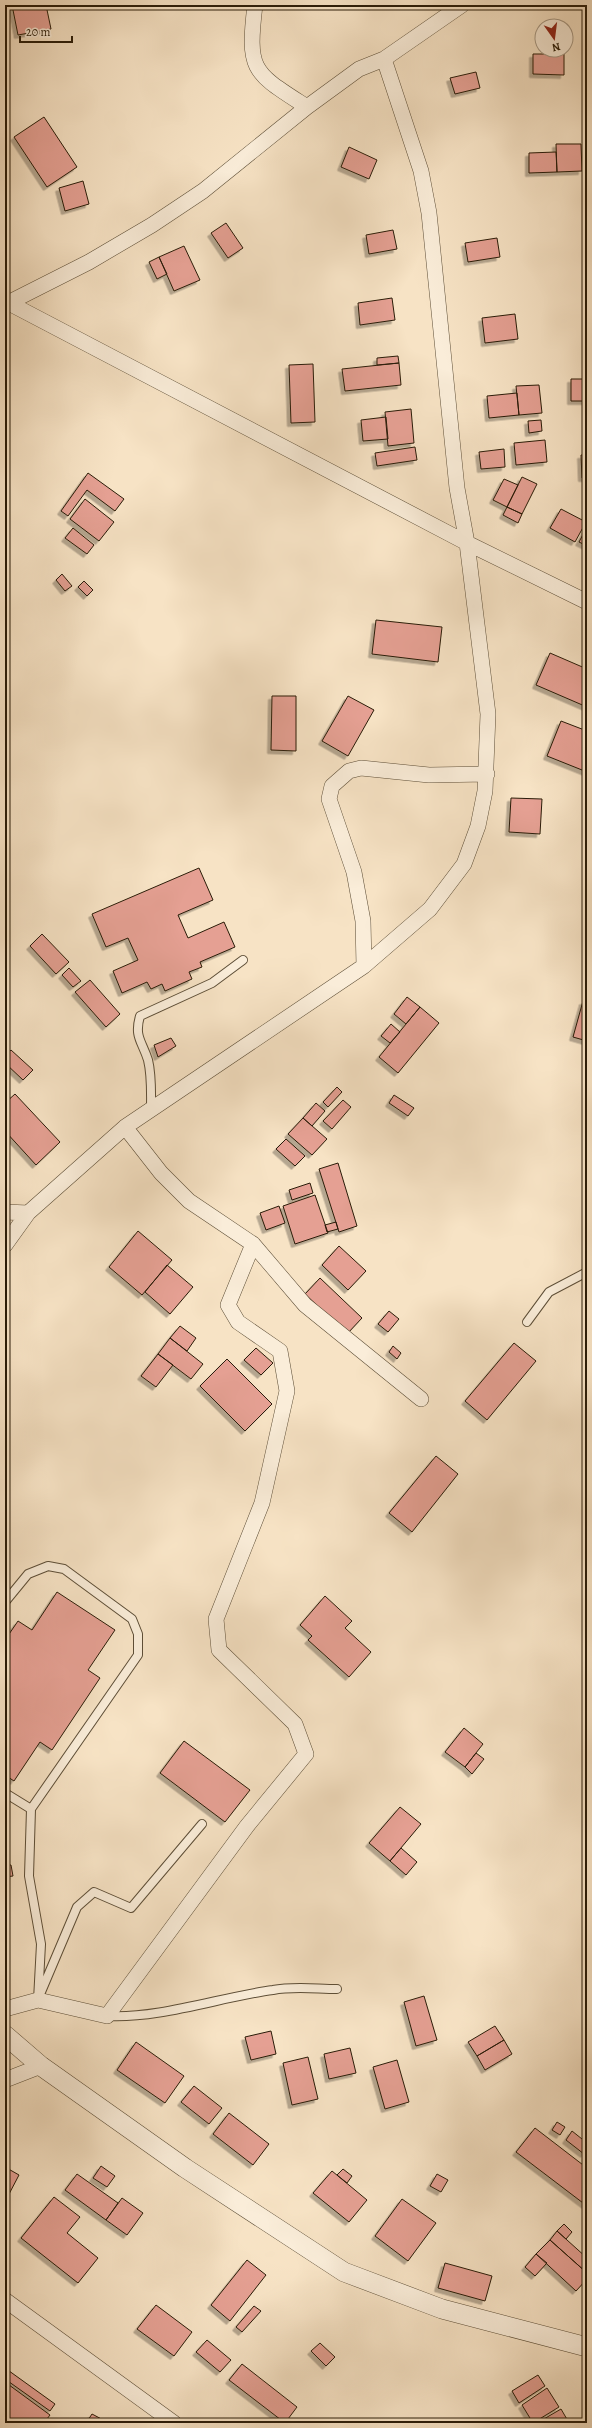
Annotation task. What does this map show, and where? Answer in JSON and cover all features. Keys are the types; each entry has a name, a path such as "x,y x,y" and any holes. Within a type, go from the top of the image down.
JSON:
{"street":[{"path":"255,5 251,37 252,57 264,79 307,107"},
{"path":"6,302 89,262 152,225 203,191 307,107 359,69 384,59 462,5"},
{"path":"5,1246 28,1213 125,1127 364,966 430,909 464,864 478,826 487,774 488,714 467,542 457,488 429,213 421,171 384,59"},
{"path":"6,302 467,542 587,602"},
{"path":"364,966 363,921 354,872 329,798 332,786 349,770 361,768 428,775 487,774"},
{"path":"125,1127 161,1173 189,1201 253,1244 305,1305 421,1399"},
{"path":"5,1212 28,1213"},
{"path":"5,2009 38,2000 107,2016 247,1826 306,1754 296,1724 219,1650 216,1619 262,1503 287,1391 280,1350 238,1322 228,1305 253,1244"},
{"path":"5,2035 41,2066 185,2168 344,2272 442,2308 587,2347"},
{"path":"5,2080 41,2066"},
{"path":"5,2300 169,2421"}],"lane":[{"path":"151,1110 151,1084 148,1061 136,1029 140,1016 212,983 243,960"},
{"path":"527,1322 549,1292 587,1272"},
{"path":"5,1602 28,1574 48,1566 64,1569 132,1619 138,1634 138,1655 31,1809 29,1876 41,1944 38,2000"},
{"path":"5,1793 31,1809"},
{"path":"38,2000 77,1907 94,1892 131,1908 202,1824"},
{"path":"107,2016 121,2017 204,2004 274,1989 337,1989"}],"building":[{"path":"12,5 46,5 51,29 18,35"},
{"path":"533,54 534,58 564,58 564,75 533,74"},
{"path":"476,72 480,88 455,94 450,78"},
{"path":"44,117 77,167 47,187 14,137"},
{"path":"556,144 581,144 582,171 557,172"},
{"path":"349,147 377,160 369,179 341,167"},
{"path":"556,152 557,172 529,173 529,153"},
{"path":"83,181 89,204 65,211 59,188"},
{"path":"226,223 243,248 228,258 211,233"},
{"path":"393,230 397,249 369,254 366,235"},
{"path":"497,238 500,257 468,262 465,243"},
{"path":"184,246 200,280 174,291 159,257"},
{"path":"159,257 167,274 157,279 149,262"},
{"path":"392,298 395,320 360,325 358,303"},
{"path":"515,314 518,339 485,343 482,318"},
{"path":"398,356 399,363 377,365 377,358"},
{"path":"399,363 401,385 345,391 342,369"},
{"path":"313,364 315,422 291,423 289,365"},
{"path":"571,379 587,379 587,401 571,401"},
{"path":"539,385 542,413 519,415 516,386"},
{"path":"517,393 519,415 489,418 487,396"},
{"path":"411,409 414,443 388,446 385,412"},
{"path":"386,417 388,439 363,441 361,420"},
{"path":"541,420 542,431 529,433 528,421"},
{"path":"545,440 547,462 516,465 514,443"},
{"path":"415,447 417,460 377,466 375,453"},
{"path":"504,449 505,467 481,469 479,452"},
{"path":"581,455 587,455 587,478 582,478"},
{"path":"88,473 124,499 115,511 87,490 68,516 61,511"},
{"path":"522,477 537,484 522,514 507,507"},
{"path":"504,479 518,485 507,507 493,500"},
{"path":"85,499 114,522 99,541 70,519"},
{"path":"507,507 522,514 518,523 503,515"},
{"path":"561,509 586,522 575,542 550,528"},
{"path":"587,527 587,546 579,542"},
{"path":"73,528 94,545 87,554 65,538"},
{"path":"62,574 72,586 65,591 56,580"},
{"path":"84,581 93,590 87,596 78,587"},
{"path":"376,620 442,627 438,662 372,654"},
{"path":"550,653 587,669 587,707 536,685"},
{"path":"272,696 296,696 296,751 271,750"},
{"path":"348,696 374,710 348,756 322,741"},
{"path":"561,721 587,731 587,772 547,756"},
{"path":"511,798 542,799 540,834 509,832"},
{"path":"199,868 213,900 178,915 188,938 224,922 235,947 200,962 202,967 189,972 192,979 165,991 162,984 151,989 147,982 122,993 113,971 138,960 128,938 106,947 92,914"},
{"path":"42,934 69,962 56,974 30,946"},
{"path":"69,968 81,981 73,987 62,975"},
{"path":"90,980 120,1014 106,1027 75,992"},
{"path":"407,997 420,1007 406,1024 394,1014"},
{"path":"583,1001 587,1002 587,1041 573,1037"},
{"path":"420,1007 439,1023 398,1073 379,1057"},
{"path":"391,1024 400,1032 390,1043 381,1036"},
{"path":"171,1038 176,1046 158,1057 154,1045"},
{"path":"11,1050 33,1070 23,1080 5,1063 5,1056"},
{"path":"337,1087 342,1092 328,1107 323,1102"},
{"path":"15,1094 60,1142 36,1165 5,1131 5,1103"},
{"path":"394,1095 414,1108 408,1116 389,1103"},
{"path":"343,1100 351,1107 332,1129 323,1121"},
{"path":"316,1103 325,1111 312,1126 303,1118"},
{"path":"303,1118 327,1139 312,1155 288,1134"},
{"path":"286,1139 305,1156 295,1166 276,1149"},
{"path":"338,1163 357,1226 339,1232 319,1169"},
{"path":"310,1183 313,1193 292,1200 289,1190"},
{"path":"315,1195 328,1233 295,1244 283,1206"},
{"path":"279,1206 285,1223 266,1230 260,1213"},
{"path":"336,1222 338,1229 327,1232 325,1225"},
{"path":"138,1231 172,1260 142,1295 109,1267"},
{"path":"339,1246 366,1271 348,1290 322,1265"},
{"path":"167,1265 193,1287 170,1314 145,1292"},
{"path":"320,1278 362,1318 347,1334 305,1294"},
{"path":"389,1311 399,1319 388,1332 378,1324"},
{"path":"180,1326 196,1338 187,1351 170,1338"},
{"path":"170,1338 203,1364 191,1379 158,1354"},
{"path":"514,1343 536,1361 487,1420 465,1401"},
{"path":"393,1346 401,1353 397,1359 389,1352"},
{"path":"256,1348 273,1363 261,1375 244,1360"},
{"path":"158,1354 173,1365 156,1387 141,1376"},
{"path":"227,1359 272,1404 245,1431 200,1386"},
{"path":"436,1456 458,1474 412,1532 389,1513"},
{"path":"57,1592 115,1630 88,1670 100,1678 52,1750 40,1742 14,1781 5,1775 5,1640 18,1621 32,1630"},
{"path":"325,1596 352,1621 345,1628 371,1652 349,1677 308,1640 312,1636 300,1625"},
{"path":"464,1728 483,1744 465,1767 445,1752"},
{"path":"184,1741 250,1790 225,1822 160,1773"},
{"path":"476,1753 484,1759 472,1774 465,1767"},
{"path":"400,1807 421,1824 390,1861 369,1843"},
{"path":"401,1848 417,1862 406,1875 390,1861"},
{"path":"5,1865 11,1865 13,1876 5,1877"},
{"path":"424,1996 437,2040 416,2046 404,2002"},
{"path":"495,2026 504,2040 477,2056 468,2042"},
{"path":"271,2031 276,2054 251,2060 245,2037"},
{"path":"504,2040 512,2054 485,2070 477,2056"},
{"path":"136,2042 184,2076 165,2103 117,2070"},
{"path":"350,2048 356,2073 329,2079 324,2054"},
{"path":"308,2057 318,2099 292,2105 283,2063"},
{"path":"397,2060 409,2102 385,2109 373,2067"},
{"path":"194,2086 222,2108 209,2124 181,2102"},
{"path":"229,2113 269,2144 253,2165 213,2134"},
{"path":"557,2122 565,2127 560,2135 552,2130"},
{"path":"535,2128 587,2168 587,2206 516,2152"},
{"path":"572,2131 587,2143 587,2150 584,2154 566,2140"},
{"path":"101,2166 115,2176 107,2187 93,2178"},
{"path":"5,2167 19,2175 8,2196 5,2194"},
{"path":"343,2169 352,2176 347,2183 337,2175"},
{"path":"332,2171 367,2200 349,2222 313,2193"},
{"path":"77,2174 118,2203 106,2220 65,2190"},
{"path":"437,2174 448,2180 441,2192 430,2186"},
{"path":"54,2197 80,2217 67,2233 98,2258 78,2283 21,2238"},
{"path":"122,2198 143,2213 127,2235 106,2220"},
{"path":"402,2199 436,2223 408,2261 375,2236"},
{"path":"564,2224 572,2232 566,2239 557,2231"},
{"path":"557,2231 587,2258 587,2273 550,2240"},
{"path":"550,2240 587,2273 587,2279 576,2291 536,2254"},
{"path":"536,2254 547,2263 535,2276 525,2267"},
{"path":"247,2260 266,2275 230,2321 211,2305"},
{"path":"445,2263 492,2276 485,2301 438,2288"},
{"path":"156,2305 192,2332 174,2356 137,2329"},
{"path":"254,2306 261,2311 242,2332 236,2327"},
{"path":"207,2340 231,2360 220,2372 196,2352"},
{"path":"320,2343 335,2357 326,2366 311,2351"},
{"path":"242,2364 297,2407 285,2423 229,2380"},
{"path":"5,2368 55,2404 50,2411 5,2379"},
{"path":"538,2375 545,2386 519,2403 512,2391"},
{"path":"5,2382 50,2415 44,2423 5,2423"},
{"path":"547,2388 559,2407 533,2423 522,2405"},
{"path":"561,2409 568,2421 565,2423 537,2423"},
{"path":"92,2414 109,2423 86,2423"}]}
